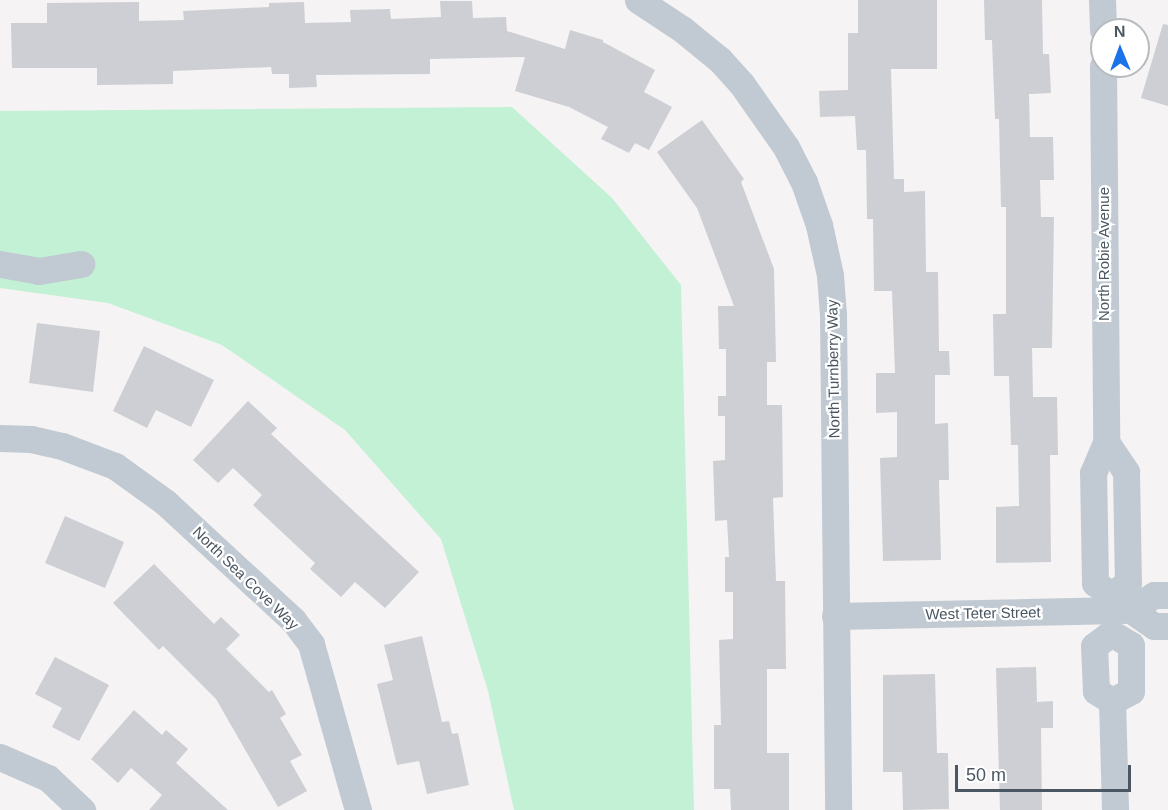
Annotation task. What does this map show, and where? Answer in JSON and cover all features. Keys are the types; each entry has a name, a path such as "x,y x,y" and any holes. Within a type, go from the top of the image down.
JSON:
{"street":[{"name":"North Turnberry Way","path":"638,0 682,29 720,60 741,82 786,147 804,182 819,225 830,275 833,315 838,810"},
{"path":"1102,0 1103,18"},
{"name":"North Robie Avenue","path":"1103,78 1106,442 1126,472 1128,583 1116,613 1094,646 1096,690 1112,701"},
{"path":"0,264 39,271 81,264"},
{"name":"North Sea Cove Way","path":"0,438 31,439 62,446 115,466 142,483 293,620 311,644 358,810"},
{"name":"West Teter Street","path":"835,616 1116,613 1154,595 1168,595"},
{"path":"1116,613 1154,626 1168,626"},
{"path":"1114,810 1112,701 1131,691 1131,645 1116,613"},
{"path":"0,757 48,778 82,810"}],"green space":[{"path":"512,107 612,198 681,285 694,810 514,810 488,691 441,539 345,430 222,345 108,303 0,288 0,111"}],"building":[{"path":"858,0 937,0 937,69 891,69 894,179 904,179 904,192 925,191 926,272 938,272 939,351 949,351 950,375 935,375 935,424 948,423 949,480 939,480 941,560 883,561 880,458 897,457 897,412 876,413 876,373 895,373 892,291 874,291 873,219 867,219 866,150 857,150 855,116 820,117 819,91 848,90 848,33 858,33"},
{"path":"984,0 1042,0 1043,54 1049,54 1051,93 1029,94 1030,137 1053,137 1054,180 1040,180 1041,217 1054,217 1052,348 1032,348 1033,397 1057,397 1058,455 1050,455 1051,562 996,563 996,507 1019,506 1018,445 1011,445 1009,376 994,376 993,314 1006,314 1006,207 1001,207 999,119 995,119 992,40 985,40"},
{"path":"440,1 472,1 473,18 506,17 507,31 565,49 570,30 603,40 655,70 644,92 672,107 649,150 635,143 629,153 601,139 608,127 569,107 515,91 525,57 430,59 430,74 316,75 317,87 289,88 289,74 272,74 271,67 173,71 173,84 97,85 97,68 12,68 11,23 47,23 47,3 139,2 139,21 184,20 183,11 269,7 269,3 304,2 305,23 351,22 350,10 390,9 391,19 441,17"},
{"path":"1163,24 1168,25 1168,106 1141,98 1147,78 1150,78 1150,68"},
{"path":"702,120 744,179 741,182 774,269 776,362 767,362 767,405 782,405 783,497 773,498 776,581 785,581 786,669 767,669 767,753 789,753 789,810 731,810 730,789 714,789 714,725 721,725 719,640 733,639 733,592 725,592 725,557 729,557 727,520 715,521 713,461 725,460 725,416 718,416 718,396 726,396 726,349 719,349 718,306 734,306 697,208 657,152"},
{"path":"37,323 100,331 93,392 29,383"},
{"path":"144,346 214,380 191,427 156,410 147,428 113,411"},
{"path":"248,401 277,428 271,434 419,572 385,608 355,582 341,597 310,569 315,563 253,505 262,495 233,468 218,483 193,460"},
{"path":"65,516 124,542 105,588 45,563"},
{"path":"154,564 214,624 221,617 240,635 226,649 269,692 272,690 286,714 280,718 302,755 290,761 307,791 278,807 216,699 163,646 159,650 113,603"},
{"path":"422,636 442,722 449,721 452,734 458,733 469,785 427,794 419,761 397,765 377,684 393,680 384,645"},
{"path":"55,657 109,685 79,741 52,727 62,708 35,694"},
{"path":"1036,667 1037,702 1053,701 1053,728 1041,728 1042,810 1000,810 996,668"},
{"path":"935,674 937,753 948,753 949,809 903,810 902,772 883,772 883,675"},
{"path":"134,710 162,735 166,730 188,749 176,763 228,810 149,810 162,795 131,768 118,783 91,759"}]}
